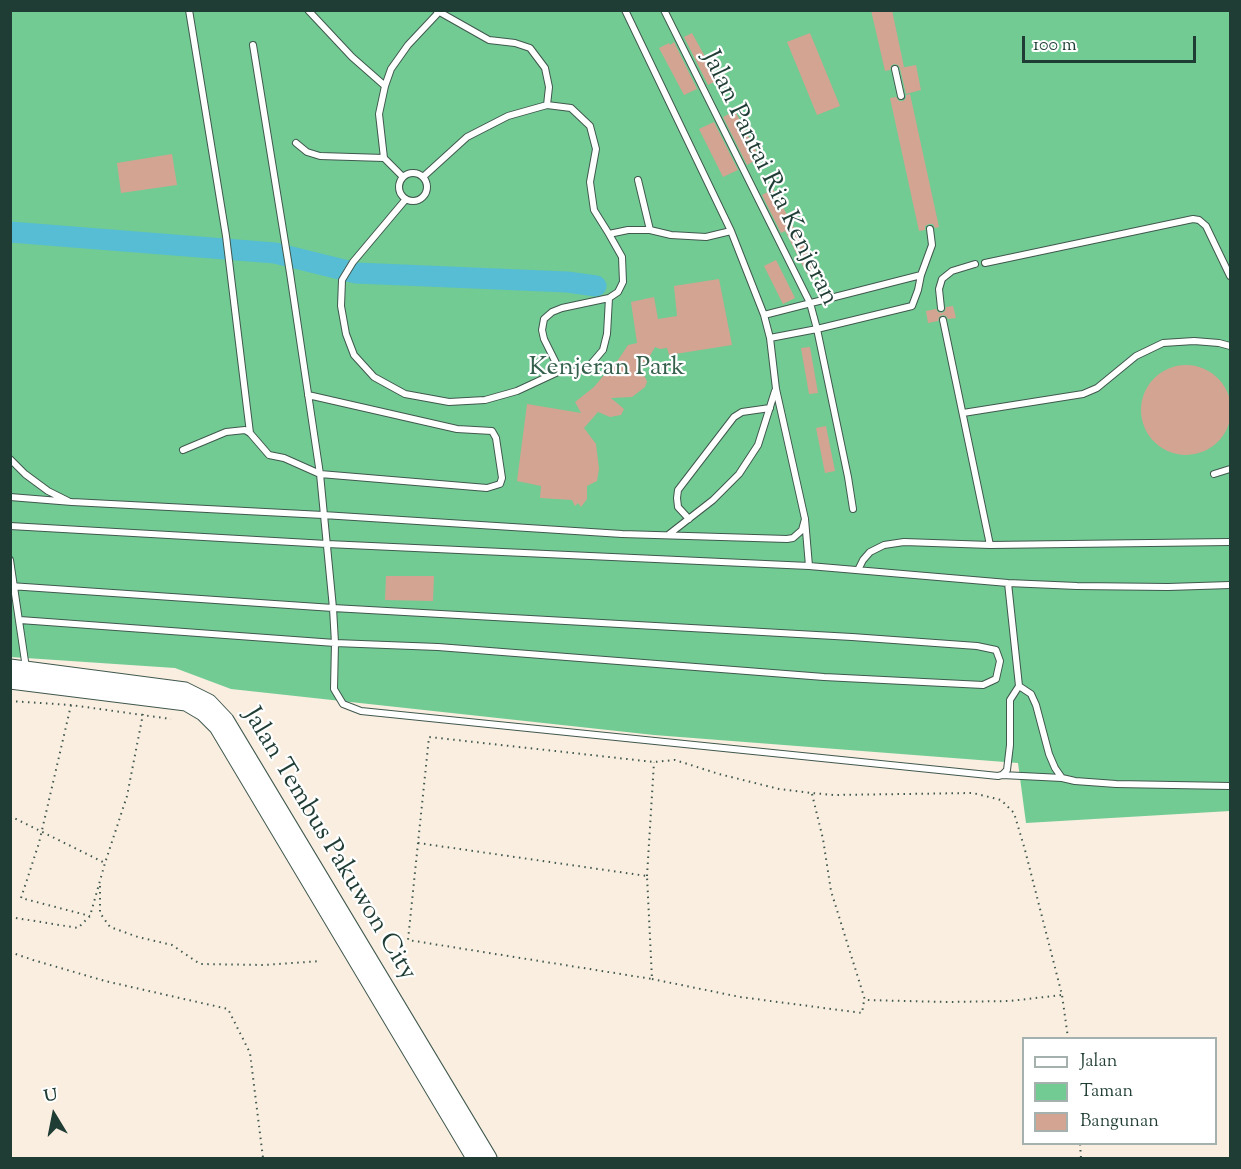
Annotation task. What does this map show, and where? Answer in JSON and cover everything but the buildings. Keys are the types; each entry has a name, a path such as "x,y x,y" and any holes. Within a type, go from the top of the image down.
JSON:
{"street":[{"name":"Jalan Tembus Pakuwon City","path":"18,668 185,690 209,702 226,720 489,1158"},
{"name":"Jalan Tembus Pakuwon City","path":"10,681 186,703 204,713 218,727 474,1158"}],"lane":[{"path":"189,10 226,236 250,433"},
{"path":"308,10 352,57 385,86"},
{"path":"626,10 731,231 764,315 770,338 776,388 805,519 809,566"},
{"name":"Jalan Pantai Ria Kenjeran","path":"664,10 810,303 853,509"},
{"path":"403,177 384,158 380,114 385,86 391,69 437,11 489,40 515,43 530,48 545,68 549,87 546,105"},
{"path":"253,45 320,474 333,608 334,689 343,704 361,711 998,776 1007,770 1010,745 1010,700 1018,686 1008,583"},
{"path":"895,69 901,96"},
{"path":"423,177 467,137 508,116 546,105 571,108 590,126 596,149 590,182 594,210 622,257 623,282 618,292 609,298 562,308 552,312 544,319 542,330 544,339 560,371"},
{"path":"296,143 307,152 320,156 384,158"},
{"path":"409,173 423,177 426,183 423,196 418,200 406,199 400,193 399,184 403,177 409,173"},
{"path":"638,180 650,230"},
{"path":"406,199 353,262 342,280 341,306 346,334 354,355 374,377 405,394 449,402 485,400 517,391 560,371 575,372 584,369 603,350 609,298"},
{"path":"985,262 1193,219 1199,220 1206,226 1230,276"},
{"path":"770,338 912,306 932,245 930,229"},
{"path":"609,234 628,230 650,230 671,235 706,237 731,231"},
{"path":"941,308 939,288 942,279 952,271 975,264"},
{"path":"764,315 921,275"},
{"path":"943,320 990,545"},
{"path":"963,413 1083,394 1097,388 1136,356 1163,343 1194,341 1230,346"},
{"path":"668,536 713,500 740,474 758,444 776,388"},
{"path":"183,450 226,432 244,430 250,433 269,454 320,474 487,488 500,484 502,478 496,438 492,431 457,429 308,395"},
{"path":"689,519 678,507 678,490 734,417 742,412 770,408"},
{"path":"10,459 25,474 48,491 72,502"},
{"path":"1214,474 1230,469"},
{"path":"10,497 668,536 787,539 794,538 802,530 805,519"},
{"path":"10,526 327,544 809,566 1008,583 1168,587 1230,585"},
{"path":"858,570 870,552 884,545 904,542 990,545 1230,542"},
{"path":"10,560 20,620 18,668"},
{"path":"13,586 333,608 840,636 976,646 996,650 1000,661 996,679 983,685 824,677 438,647 335,644 20,620"},
{"path":"1018,686 1031,694 1036,705 1048,754 1062,778"},
{"path":"1002,774 1062,778 1075,782 1230,786"}],"path":[{"path":"10,701 72,705 171,719"},
{"path":"72,705 41,832 21,898 90,916"},
{"path":"10,917 78,928 90,916 128,796 143,714"},
{"path":"812,793 823,839 831,891 865,1000 862,1013 740,997 652,979 408,940 429,737 654,762 675,760 779,789 812,793 833,795 973,793 1001,800 1014,813 1062,995 1068,1037"},
{"path":"652,979 647,876 654,762"},
{"path":"10,816 105,863"},
{"path":"418,843 647,876"},
{"path":"100,880 99,913 110,927 172,945 200,964 264,965 321,961"},
{"path":"10,952 105,981 228,1010 250,1053 263,1158"},
{"path":"865,1000 1010,1001 1062,995"}],"green space":[{"name":"Kenjeran Park","path":"10,11 1230,11 1230,811 1026,823 1018,763 654,735 231,689 175,668 11,657"}],"waterway":[{"path":"10,232 275,253 356,273 567,282 596,286"}]}
